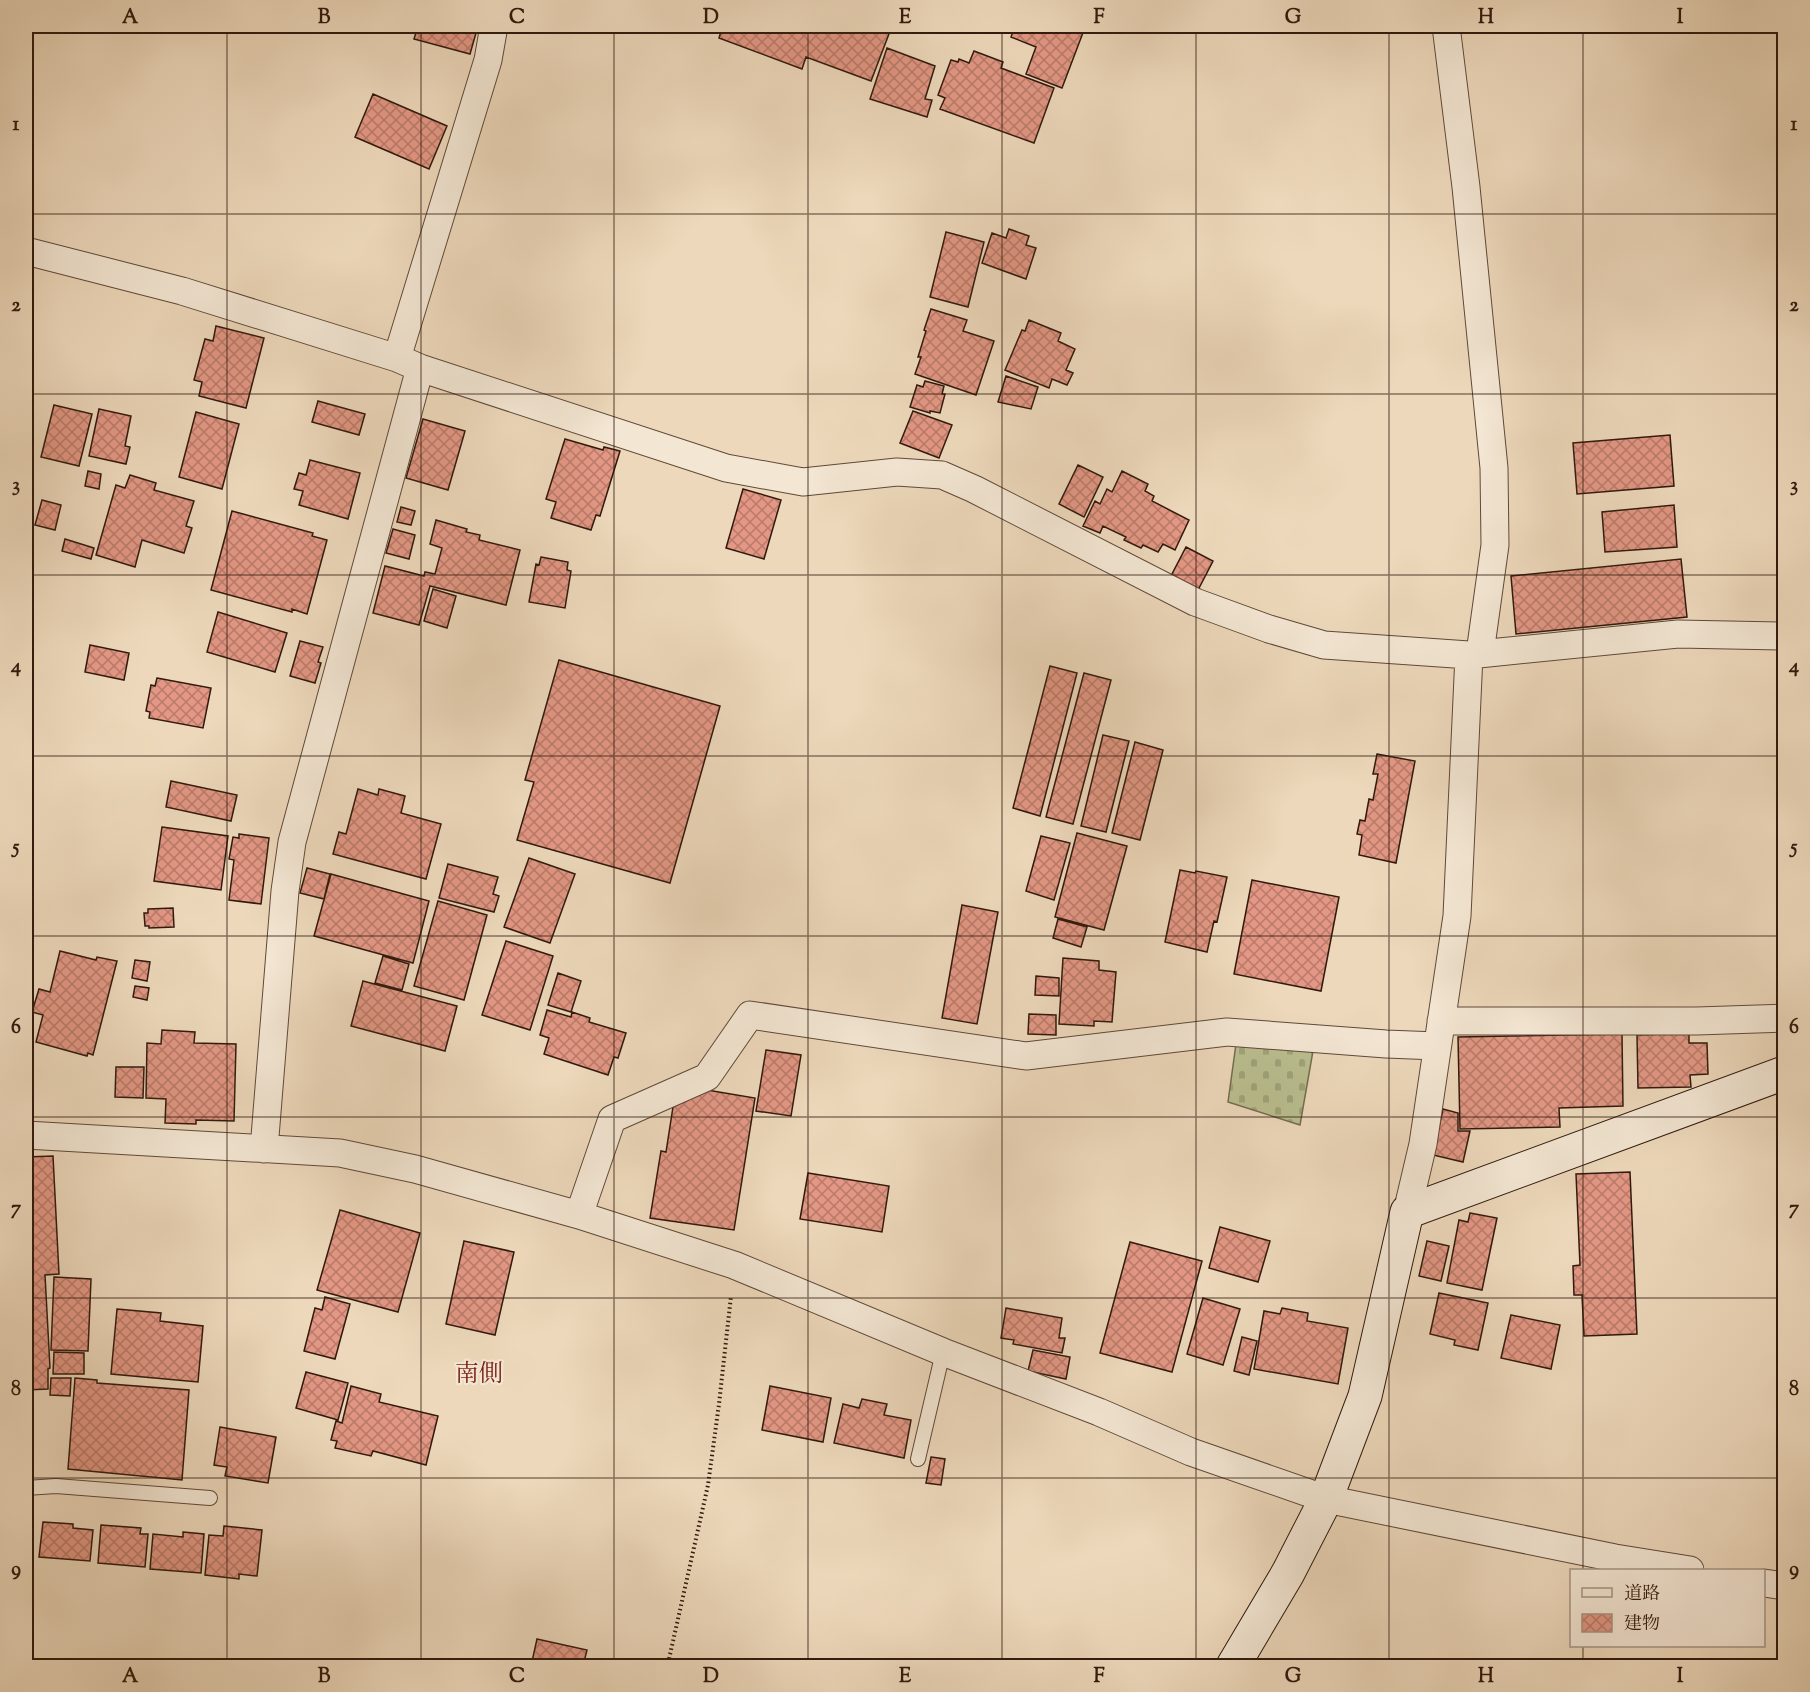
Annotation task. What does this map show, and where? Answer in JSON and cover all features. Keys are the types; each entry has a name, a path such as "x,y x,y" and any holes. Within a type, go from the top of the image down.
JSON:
{"street":[{"path":"264,1149 285,891 292,842 409,363 488,60 494,26"},
{"path":"1233,1666 1288,1574 1326,1499 1365,1396 1423,1144 1457,916 1475,654 1495,545 1494,468 1466,187 1446,26"},
{"path":"26,251 182,291 726,468 803,482 897,472 942,475 1196,602 1269,629 1324,645 1475,654 1678,634 1785,636"},
{"path":"579,1215 612,1119 707,1077 750,1015 1026,1056 1227,1032 1375,1044 1439,1033 1785,1018"},
{"path":"1407,1212 1785,1073"},
{"path":"26,1135 340,1153 415,1169 579,1215 734,1265 943,1352 1099,1412 1191,1452 1326,1499 1615,1558 1684,1569"},
{"path":"1765,1583 1785,1586"}],"lane":[{"path":"918,1459 943,1352"},
{"path":"26,1488 56,1486 210,1498"}],"path":[{"path":"674,1666 669,1659 708,1485 734,1265"}],"green space":[{"path":"1236,1044 1313,1051 1300,1125 1228,1102"}],"building":[{"path":"418,26 478,26 470,54 414,39"},
{"path":"715,26 892,26 871,81 806,57 802,69 719,38 722,28"},
{"path":"1015,26 1071,26 1084,30 1062,88 1026,74 1036,47 1011,37"},
{"path":"887,48 935,66 925,99 932,100 927,117 870,99"},
{"path":"974,51 1003,62 1001,68 1054,88 1034,143 940,109 945,98 938,95 951,60 958,62 959,59 969,63"},
{"path":"373,94 447,126 429,169 355,137"},
{"path":"1009,229 1029,236 1026,245 1036,248 1026,279 982,263 992,233 1006,238"},
{"path":"946,232 984,242 968,307 930,297"},
{"path":"931,309 967,320 963,331 994,341 976,395 915,374"},
{"path":"1029,320 1061,333 1058,341 1075,349 1066,370 1073,373 1067,385 1052,379 1049,388 1005,370 1022,330 1025,331"},
{"path":"216,326 264,338 246,408 199,396 202,382 194,380 205,339 213,341"},
{"path":"1006,376 1038,387 1031,409 998,402"},
{"path":"925,381 944,386 942,394 945,394 940,413 930,411 930,413 910,407 917,385 923,387"},
{"path":"318,401 365,414 359,435 312,422"},
{"path":"54,405 92,414 79,466 41,457"},
{"path":"99,409 131,416 125,446 130,447 126,464 89,456"},
{"path":"913,411 952,425 939,458 900,443"},
{"path":"196,412 239,424 222,489 179,477"},
{"path":"423,419 465,431 448,490 406,478"},
{"path":"1670,435 1674,486 1577,494 1573,443"},
{"path":"565,439 603,450 604,447 620,451 600,516 596,515 591,530 551,518 556,502 546,499"},
{"path":"310,460 360,473 348,519 299,505 303,491 294,489 299,473 306,475"},
{"path":"1078,465 1103,477 1084,517 1059,504"},
{"path":"88,471 101,474 99,489 85,486"},
{"path":"1122,471 1148,484 1145,491 1154,496 1152,501 1189,520 1175,550 1163,544 1158,552 1143,545 1141,548 1124,540 1126,537 1103,526 1100,533 1083,526 1095,501 1100,504 1107,489 1112,492"},
{"path":"130,475 156,483 154,490 194,501 186,526 192,528 184,553 142,540 135,567 96,555 116,485 125,488"},
{"path":"743,489 781,500 764,559 726,548"},
{"path":"42,500 61,505 55,530 35,525"},
{"path":"1674,505 1677,547 1605,552 1602,512"},
{"path":"401,507 415,511 411,525 397,522"},
{"path":"232,511 313,533 312,536 327,540 307,614 211,590"},
{"path":"436,520 480,535 479,540 520,550 506,605 430,586 419,625 373,613 385,566 424,576 425,572 435,574 442,548 430,544"},
{"path":"393,529 415,535 409,559 386,553"},
{"path":"65,539 94,548 91,559 62,551"},
{"path":"1186,547 1213,561 1198,590 1171,576"},
{"path":"541,557 568,562 567,570 571,571 565,608 529,602 536,564 539,565"},
{"path":"1681,559 1687,617 1516,634 1511,576"},
{"path":"433,589 456,596 447,628 424,621"},
{"path":"218,612 287,633 275,672 207,652"},
{"path":"300,641 323,647 315,683 290,676"},
{"path":"90,645 129,653 124,680 85,672"},
{"path":"559,660 720,706 670,883 517,840 534,782 525,780"},
{"path":"1050,666 1077,673 1040,816 1013,808"},
{"path":"1084,673 1111,680 1073,824 1046,817"},
{"path":"157,678 211,688 203,728 149,718 150,712 146,711 151,685 155,686"},
{"path":"1103,735 1129,741 1106,832 1081,826"},
{"path":"1135,742 1163,750 1140,840 1112,833"},
{"path":"1377,754 1415,761 1396,863 1359,855 1362,835 1357,834 1360,820 1365,821 1369,799 1373,800 1378,774 1373,774"},
{"path":"171,781 237,795 231,821 166,807"},
{"path":"358,789 378,795 379,789 405,796 401,813 441,824 426,879 333,854 339,832 346,834"},
{"path":"162,827 228,836 221,890 154,881"},
{"path":"1077,833 1127,846 1104,930 1055,917"},
{"path":"239,834 269,838 261,904 229,900 234,860 229,859 233,837 239,838"},
{"path":"1041,836 1070,843 1054,900 1026,891"},
{"path":"529,858 575,874 550,943 504,927"},
{"path":"448,864 498,877 493,894 499,896 494,912 439,898"},
{"path":"307,868 330,874 324,899 300,893"},
{"path":"1180,870 1227,877 1217,922 1214,921 1207,952 1165,942"},
{"path":"331,874 429,901 413,963 314,936"},
{"path":"1252,880 1339,897 1321,991 1234,974"},
{"path":"438,901 487,915 464,1000 414,986"},
{"path":"962,905 998,912 977,1024 942,1018"},
{"path":"173,908 174,927 149,928 145,926 144,913 148,913 148,909"},
{"path":"1058,919 1087,927 1081,947 1053,938"},
{"path":"506,941 553,956 530,1030 482,1015"},
{"path":"60,951 96,960 97,957 117,961 93,1055 88,1053 87,1056 36,1042 43,1015 32,1012 39,989 50,992"},
{"path":"383,956 409,964 402,990 375,983"},
{"path":"1063,958 1099,961 1099,970 1116,972 1112,1022 1094,1021 1094,1026 1059,1024"},
{"path":"135,960 150,962 147,981 132,978"},
{"path":"558,973 581,981 571,1012 548,1005"},
{"path":"1036,976 1059,978 1059,996 1035,995"},
{"path":"363,981 457,1006 445,1051 351,1026"},
{"path":"135,986 149,988 147,1000 133,997"},
{"path":"547,1010 571,1017 572,1012 590,1018 589,1022 626,1033 618,1058 614,1057 608,1075 544,1054 549,1038 540,1035"},
{"path":"1029,1014 1056,1015 1056,1035 1028,1034"},
{"path":"162,1030 195,1032 194,1043 236,1044 234,1121 196,1120 196,1124 165,1123 166,1099 146,1098 147,1043 161,1044"},
{"path":"1689,1033 1689,1043 1707,1043 1708,1074 1690,1075 1691,1087 1638,1088 1637,1035"},
{"path":"1622,1034 1623,1106 1559,1108 1560,1127 1460,1129 1458,1037"},
{"path":"766,1050 801,1055 791,1116 756,1111"},
{"path":"116,1067 144,1067 143,1098 115,1097"},
{"path":"707,1090 755,1098 734,1230 650,1218 661,1151 666,1152 673,1107"},
{"path":"1443,1109 1458,1113 1458,1131 1470,1131 1463,1162 1433,1155"},
{"path":"53,1156 59,1274 45,1275 50,1368 48,1369 48,1389 26,1390 26,1157"},
{"path":"1630,1172 1637,1334 1584,1336 1582,1295 1574,1295 1573,1266 1580,1265 1576,1174"},
{"path":"808,1173 889,1186 882,1232 800,1219"},
{"path":"340,1210 420,1233 398,1312 317,1290"},
{"path":"1470,1213 1497,1218 1482,1290 1447,1283 1459,1220 1468,1222"},
{"path":"1220,1227 1270,1241 1258,1282 1209,1268"},
{"path":"464,1241 514,1252 495,1335 446,1324"},
{"path":"1427,1241 1449,1246 1441,1281 1419,1276"},
{"path":"1130,1242 1202,1261 1172,1372 1100,1353"},
{"path":"54,1277 91,1279 88,1351 51,1350"},
{"path":"1439,1293 1488,1303 1478,1350 1454,1345 1455,1340 1430,1334"},
{"path":"325,1297 350,1304 335,1359 304,1351 315,1308 322,1310"},
{"path":"1203,1298 1240,1309 1223,1365 1187,1354"},
{"path":"1006,1308 1062,1318 1059,1338 1065,1338 1062,1353 1013,1344 1014,1340 1001,1338"},
{"path":"1282,1308 1308,1313 1307,1321 1348,1328 1338,1384 1254,1369 1264,1311 1280,1314"},
{"path":"117,1309 161,1313 160,1321 203,1326 198,1382 111,1374"},
{"path":"1511,1315 1560,1325 1551,1369 1501,1358"},
{"path":"1242,1337 1257,1341 1249,1375 1234,1371"},
{"path":"1033,1350 1070,1357 1066,1379 1028,1371"},
{"path":"54,1352 84,1353 84,1374 53,1374"},
{"path":"306,1372 348,1383 338,1420 296,1408"},
{"path":"51,1378 71,1378 70,1396 50,1395"},
{"path":"75,1378 97,1380 97,1383 189,1390 182,1480 68,1469"},
{"path":"351,1386 381,1394 379,1402 438,1416 426,1465 373,1451 371,1456 335,1448 337,1441 331,1440 336,1421 342,1423"},
{"path":"770,1386 831,1398 823,1442 762,1430"},
{"path":"862,1399 887,1404 884,1415 911,1420 904,1458 834,1443 843,1404 859,1408"},
{"path":"220,1427 276,1437 268,1483 225,1476 227,1467 214,1465"},
{"path":"931,1457 945,1459 941,1485 926,1483"},
{"path":"43,1522 73,1524 73,1528 93,1530 90,1561 39,1557"},
{"path":"101,1525 141,1528 140,1534 148,1534 145,1567 98,1563"},
{"path":"224,1526 262,1530 257,1576 239,1574 239,1579 205,1575 209,1535 223,1536"},
{"path":"183,1532 204,1534 201,1573 150,1569 153,1534 183,1537"},
{"path":"537,1639 587,1650 583,1666 531,1666"}],"district":[{"name":"南側","path":"479,1373"}]}
